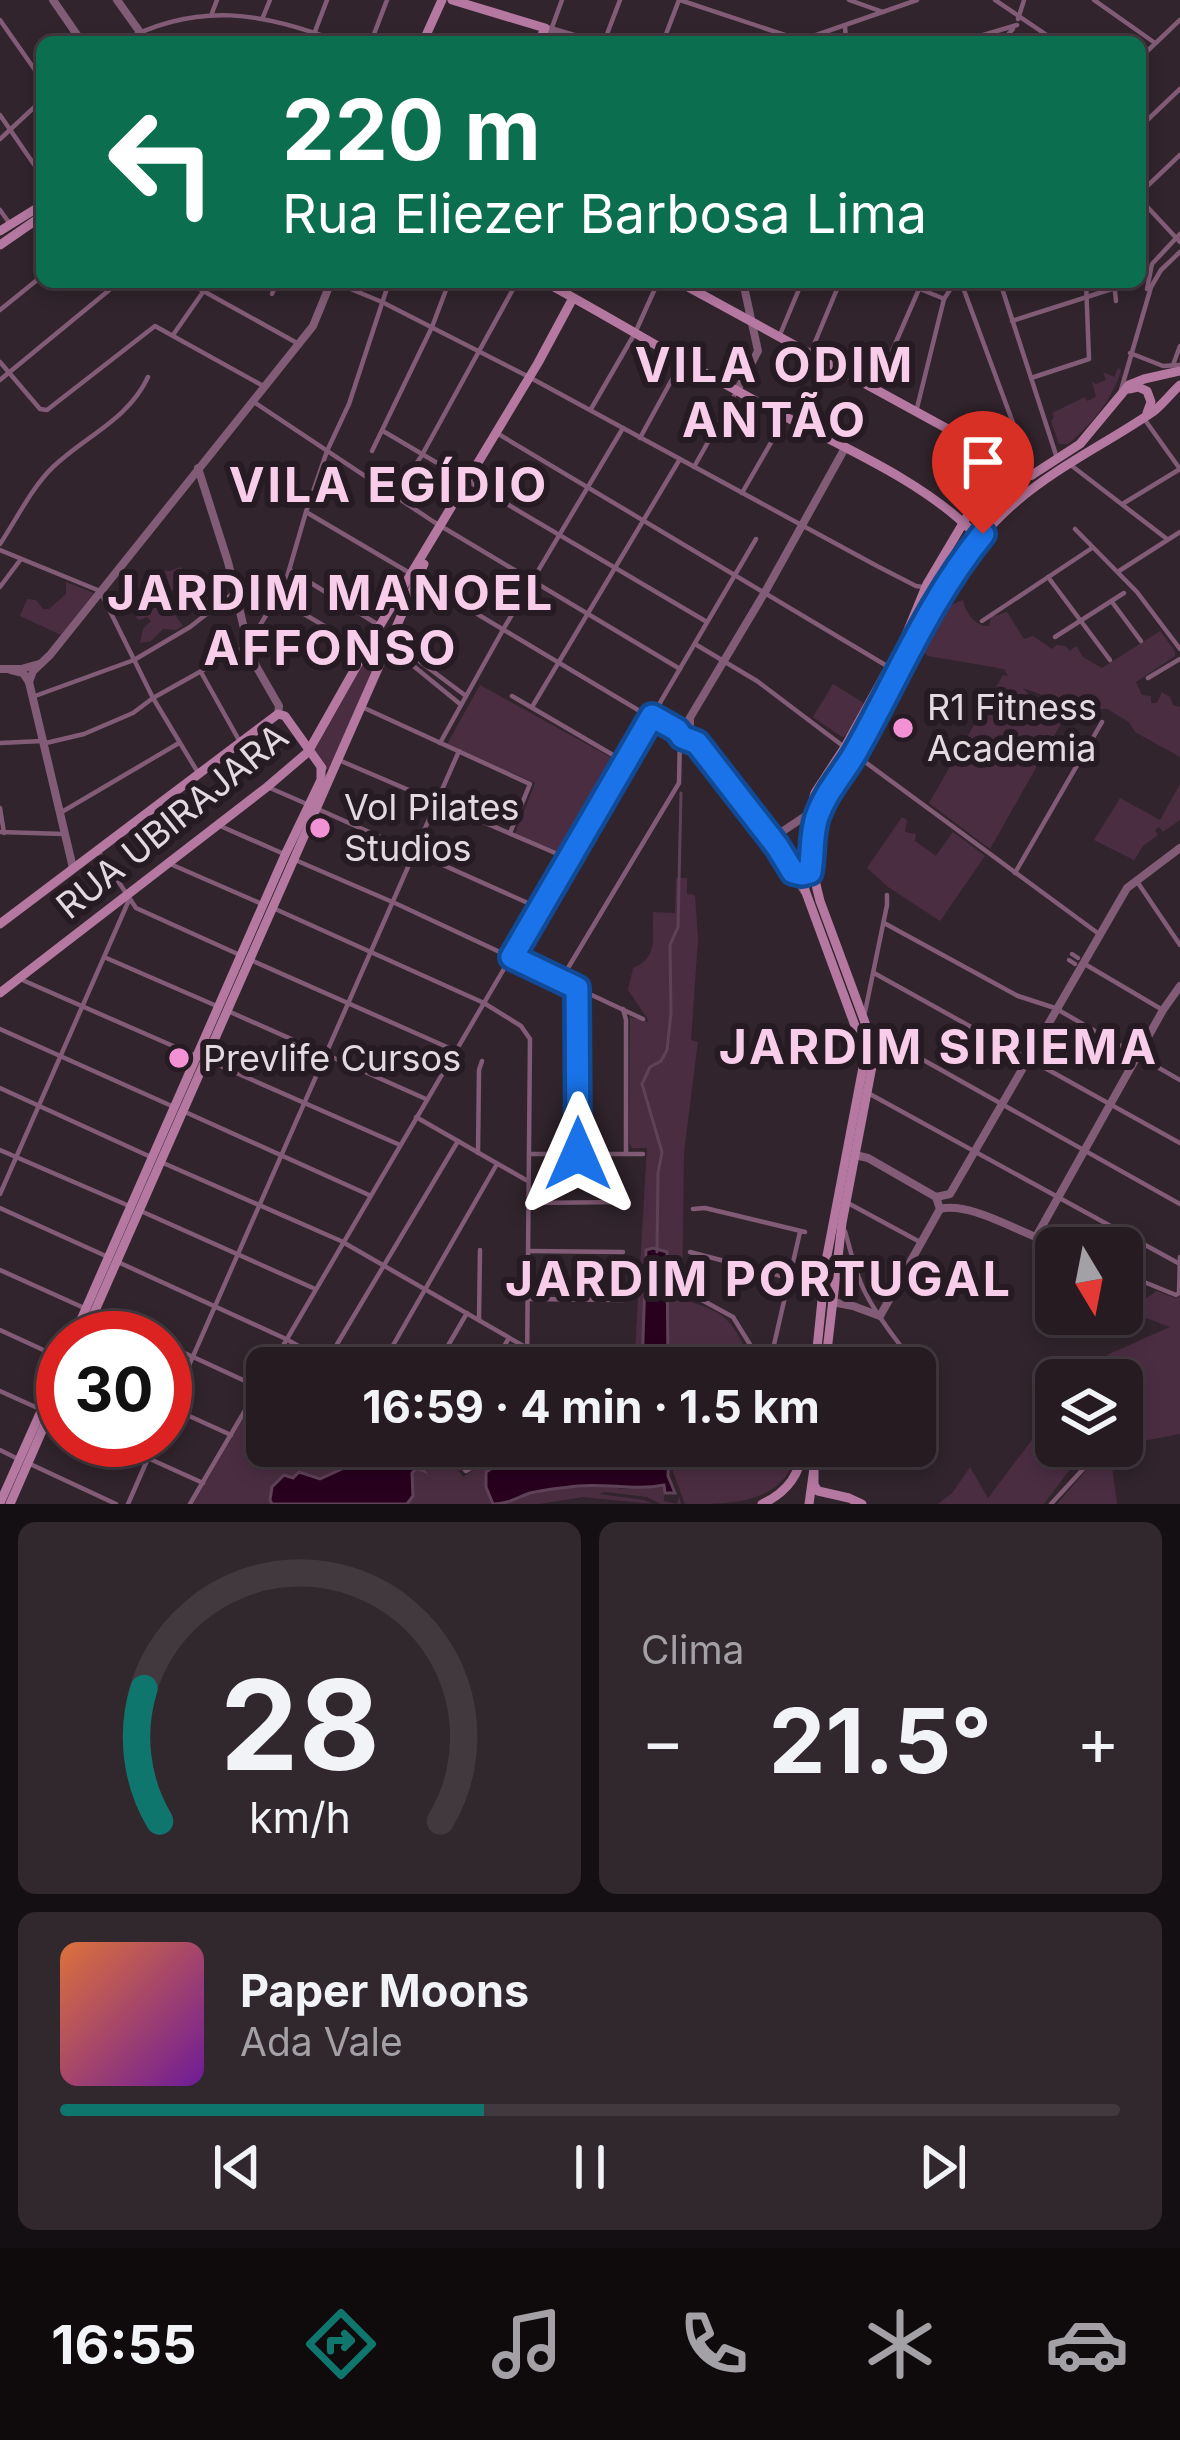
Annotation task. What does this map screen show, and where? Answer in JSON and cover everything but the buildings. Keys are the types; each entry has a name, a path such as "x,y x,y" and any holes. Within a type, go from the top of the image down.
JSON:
{"main road":[{"path":"426,36 442,0"},
{"path":"452,0 548,29 543,36"},
{"path":"497,14 502,0"},
{"path":"5,228 36,209"},
{"path":"0,245 36,220"},
{"path":"556,288 916,487 971,531 986,530"},
{"path":"690,288 1032,475"},
{"name":"RUA UBIRAJARA","path":"0,994 308,752 376,632 415,576 573,298"},
{"path":"802,872 823,800 958,567 986,530 1090,435 1124,390 1178,367"},
{"path":"816,1347 830,1237 868,1094 873,1052 865,1020 802,872 807,815 815,793 850,750 927,584 975,503 992,490 1064,462 1143,417 1180,385"},
{"path":"1117,401 1130,388 1144,389 1150,406 1143,417"},
{"path":"992,490 1005,497 1000,518"},
{"path":"946,507 951,523 948,545"},
{"path":"90,1310 289,856 390,643 415,576"},
{"path":"0,924 278,714 285,716 330,776"},
{"path":"312,807 321,767"},
{"path":"814,900 864,1057 827,1347"},
{"path":"826,1262 826,1296 836,1304"},
{"path":"0,1503 36,1438"},
{"path":"10,1504 24,1461"},
{"path":"762,1504 779,1496 800,1467"},
{"path":"807,1504 809,1467"},
{"path":"813,1467 818,1491 862,1504"},
{"path":"807,1504 814,1471"}],"street":[{"path":"53,0 78,36"},
{"path":"117,0 143,36"},
{"path":"212,13 217,0"},
{"path":"263,17 270,0"},
{"path":"312,36 327,0"},
{"path":"372,36 387,0"},
{"path":"562,0 548,29 572,36"},
{"path":"606,36 620,0"},
{"path":"665,36 680,0 786,36"},
{"path":"849,0 883,12"},
{"path":"814,36 917,0"},
{"path":"995,0 1018,21 1046,36"},
{"path":"1003,36 1018,21 1024,0"},
{"path":"1094,0 1144,36"},
{"path":"869,7 871,16"},
{"path":"132,36 212,13 263,17 325,36"},
{"path":"0,20 36,71"},
{"path":"1146,52 1179,23"},
{"path":"845,26 846,36"},
{"path":"1146,38 1155,44"},
{"path":"1146,121 1180,89"},
{"path":"0,139 36,106"},
{"path":"0,115 36,167"},
{"path":"1146,190 1180,155"},
{"path":"1117,401 1152,264 1179,238 1146,202"},
{"path":"0,210 5,228"},
{"path":"1147,297 1161,270 1180,252"},
{"path":"0,310 36,281"},
{"path":"0,380 112,288"},
{"path":"197,288 298,344"},
{"path":"272,294 274,288"},
{"path":"29,682 33,671 313,326 329,288"},
{"path":"347,288 529,377 916,586 927,584"},
{"path":"0,743 46,743 84,734 133,713 248,645 290,570 306,512 349,404 387,288"},
{"path":"372,451 446,288"},
{"path":"394,497 514,288"},
{"path":"590,411 655,288"},
{"path":"694,467 758,351 744,288"},
{"path":"779,337 799,288"},
{"path":"810,354 838,288"},
{"path":"916,412 949,288"},
{"path":"960,288 1032,475"},
{"path":"1002,288 1064,462 1167,539"},
{"path":"1031,379 1089,359 1086,288"},
{"path":"1012,321 1107,288"},
{"path":"1114,288 1116,301"},
{"path":"876,389 920,289 944,299"},
{"path":"173,334 203,292"},
{"path":"0,362 40,409 47,410 154,326 265,387"},
{"path":"1130,353 1178,367 1180,351"},
{"path":"640,438 682,361"},
{"path":"148,377 100,433 52,468 0,547 100,591 153,698 199,774"},
{"path":"254,402 440,526 680,669"},
{"path":"742,493 785,417"},
{"path":"1118,502 1129,502 1180,469 1143,417"},
{"path":"440,742 623,428"},
{"path":"382,431 707,622"},
{"path":"495,432 885,663 887,670"},
{"path":"558,988 679,783 681,735 844,448"},
{"path":"532,707 680,459"},
{"path":"198,468 248,645 279,706 278,714"},
{"path":"1129,502 1130,511"},
{"path":"306,512 697,743"},
{"path":"1075,529 1119,571 1180,649"},
{"path":"1119,571 1180,532"},
{"path":"281,1347 756,539"},
{"path":"982,621 1092,548"},
{"path":"0,587 21,559"},
{"path":"290,570 390,643 460,704"},
{"path":"1048,577 1110,660"},
{"path":"33,697 134,660 236,591"},
{"path":"1055,637 1124,593"},
{"path":"277,598 366,650"},
{"path":"1112,601 1141,641"},
{"path":"390,643 466,696"},
{"path":"695,644 850,750 1036,893 1099,934"},
{"path":"1148,678 1180,659"},
{"path":"5,669 40,664"},
{"path":"5,669 23,673 29,682 74,870"},
{"path":"200,672 240,742"},
{"path":"512,696 625,762"},
{"path":"362,706 530,784 510,833"},
{"path":"690,719 697,743 802,872"},
{"path":"1015,873 1102,722"},
{"path":"59,813 179,743"},
{"path":"246,1381 193,1357 459,751"},
{"path":"338,759 568,858"},
{"path":"267,787 539,908"},
{"path":"0,808 2,832 64,834"},
{"path":"774,843 807,815"},
{"path":"218,825 643,1019"},
{"path":"936,1197 950,1194 1055,1008 1075,960 1099,934 1126,888 1180,849"},
{"path":"98,851 136,908 456,1051"},
{"path":"168,863 484,1004 521,1026 530,1039 527,1347"},
{"path":"1136,880 1180,945"},
{"path":"887,895 865,1020 886,1039 1180,1204"},
{"path":"0,1194 128,898"},
{"path":"884,923 945,952 1018,996 1055,1008 1180,1080"},
{"path":"104,957 427,1100"},
{"path":"1075,960 1163,1010"},
{"path":"874,973 1180,1143"},
{"path":"547,974 578,1016"},
{"path":"20,978 400,1144"},
{"path":"1042,1227 1180,986"},
{"path":"577,988 578,1154"},
{"path":"578,1016 585,991"},
{"path":"622,1009 626,1019 626,1154"},
{"path":"0,1029 369,1195"},
{"path":"873,1052 886,1039"},
{"path":"478,1153 482,1060"},
{"path":"0,1088 341,1241 525,1347"},
{"path":"868,1094 1180,1260 1179,1294 1143,1282"},
{"path":"416,1117 528,1181"},
{"path":"335,1347 458,1141"},
{"path":"0,1150 314,1288"},
{"path":"527,1154 643,1154"},
{"path":"850,1158 868,1158 936,1197 940,1209"},
{"path":"392,1347 497,1164"},
{"path":"528,1203 622,1202"},
{"path":"846,1202 921,1242"},
{"path":"0,1208 301,1347"},
{"path":"880,1316 940,1209 963,1208 1035,1238"},
{"path":"689,1293 733,1316 754,1351 765,1354 773,1349 802,1232 693,1209"},
{"path":"842,1223 863,1291 903,1347"},
{"path":"479,1320 480,1250"},
{"path":"528,1251 622,1252"},
{"path":"690,1252 789,1278"},
{"path":"0,1270 90,1310"},
{"path":"836,1304 859,1299 863,1291"},
{"path":"528,1299 623,1300"},
{"path":"836,1304 880,1316"},
{"path":"447,1347 466,1313"},
{"path":"0,1330 36,1347"},
{"path":"503,1347 509,1337"},
{"path":"0,1391 36,1407"},
{"path":"190,1504 246,1409"},
{"path":"192,1417 231,1435"},
{"path":"0,1450 116,1504"},
{"path":"128,1504 144,1467"},
{"path":"168,1467 203,1483"},
{"path":"1051,1504 1085,1467"}],"shaded area":[{"path":"1118,368 1113,391 1100,410 1068,444 1059,444 1052,413 1085,397 1087,401 1096,397 1092,382 1106,380 1103,372 1114,377"},
{"path":"180,567 191,586 213,600 206,608 172,590 161,607 183,626 163,629 151,641 140,643 151,621 136,617 160,571"},
{"path":"66,582 94,593 61,635 20,616 27,599 49,609 66,594"},
{"path":"963,600 980,624 989,626 991,617 1007,612 1024,639 1033,636 1052,649 1065,646 1070,651 1076,646 1083,657 1102,668 1160,631 1175,656 1136,682 1142,695 1151,696 1151,703 1157,703 1162,692 1180,707 1180,757 1135,732 1129,722 1107,709 1079,708 1023,688 1067,713 990,849 929,803 1003,675 1008,676 1004,669 928,656 921,650 943,608"},
{"path":"375,642 384,648 329,771 313,753"},
{"path":"833,684 864,703 842,737 813,717"},
{"path":"480,685 621,763 566,855 515,834 535,783 447,744"},
{"path":"1180,784 1180,820 1163,832 1159,827 1155,830 1158,835 1134,860 1094,840 1120,798 1160,820"},
{"path":"902,817 907,820 905,832 916,834 915,841 936,856 953,832 985,856 940,921 867,868"},
{"path":"676,878 687,878 687,894 695,895 698,940 691,1040 698,1042 684,1152 682,1299 725,1318 744,1347 668,1347 667,1252 644,1278 642,1347 635,1347 647,1148 632,1148 629,1143 630,1017 648,1022 628,990 633,968 650,952 653,912 675,913"},
{"path":"646,1250 667,1252 668,1347 643,1347"},
{"path":"1157,1291 1180,1296 1180,1434 1143,1441 1143,1359 1103,1359 1170,1327 1143,1317 1143,1300"},
{"path":"246,1414 246,1467 456,1467 463,1477 478,1467 506,1467 489,1499 493,1504 193,1504"},
{"path":"1035,1436 1035,1467 1073,1467 1044,1504 938,1504 970,1467 988,1498"},
{"path":"421,1467 424,1471 417,1468 412,1473 413,1496 407,1504 272,1504 270,1500 272,1487 284,1475 293,1478 299,1472 320,1479 344,1468"},
{"path":"494,1467 668,1467 675,1493 665,1493 664,1485 589,1485 493,1504 486,1472"},
{"path":"673,1467 791,1467 771,1490 722,1503 685,1504"},
{"path":"1089,1467 1112,1467 1117,1504 1057,1504"},
{"path":"586,1485 621,1489 665,1485 664,1501 677,1504 605,1492 599,1494 653,1504 583,1497 505,1504 531,1493"}],"waterway":[{"path":"657,1252 662,1152 642,1084 650,1067 667,1050 670,945 678,927 681,793"}],"place":[{"name":"R1 Fitness Academia","path":"903,728"},
{"name":"Vol Pilates Studios","path":"320,828"},
{"name":"Prevlife Cursos","path":"179,1058"}],"district":[{"name":"VILA ODIM ANTÃO","path":"775,392"},
{"name":"VILA EGÍDIO","path":"389,484"},
{"name":"JARDIM MANOEL AFFONSO","path":"331,620"},
{"name":"JARDIM SIRIEMA","path":"939,1046"},
{"name":"JARDIM PORTUGAL","path":"759,1278"}],"route":[{"path":"578,1154 577,988 512,957 652,716 697,743 793,872 810,872 811,843 823,800 854,754 958,567 983,534"}]}
